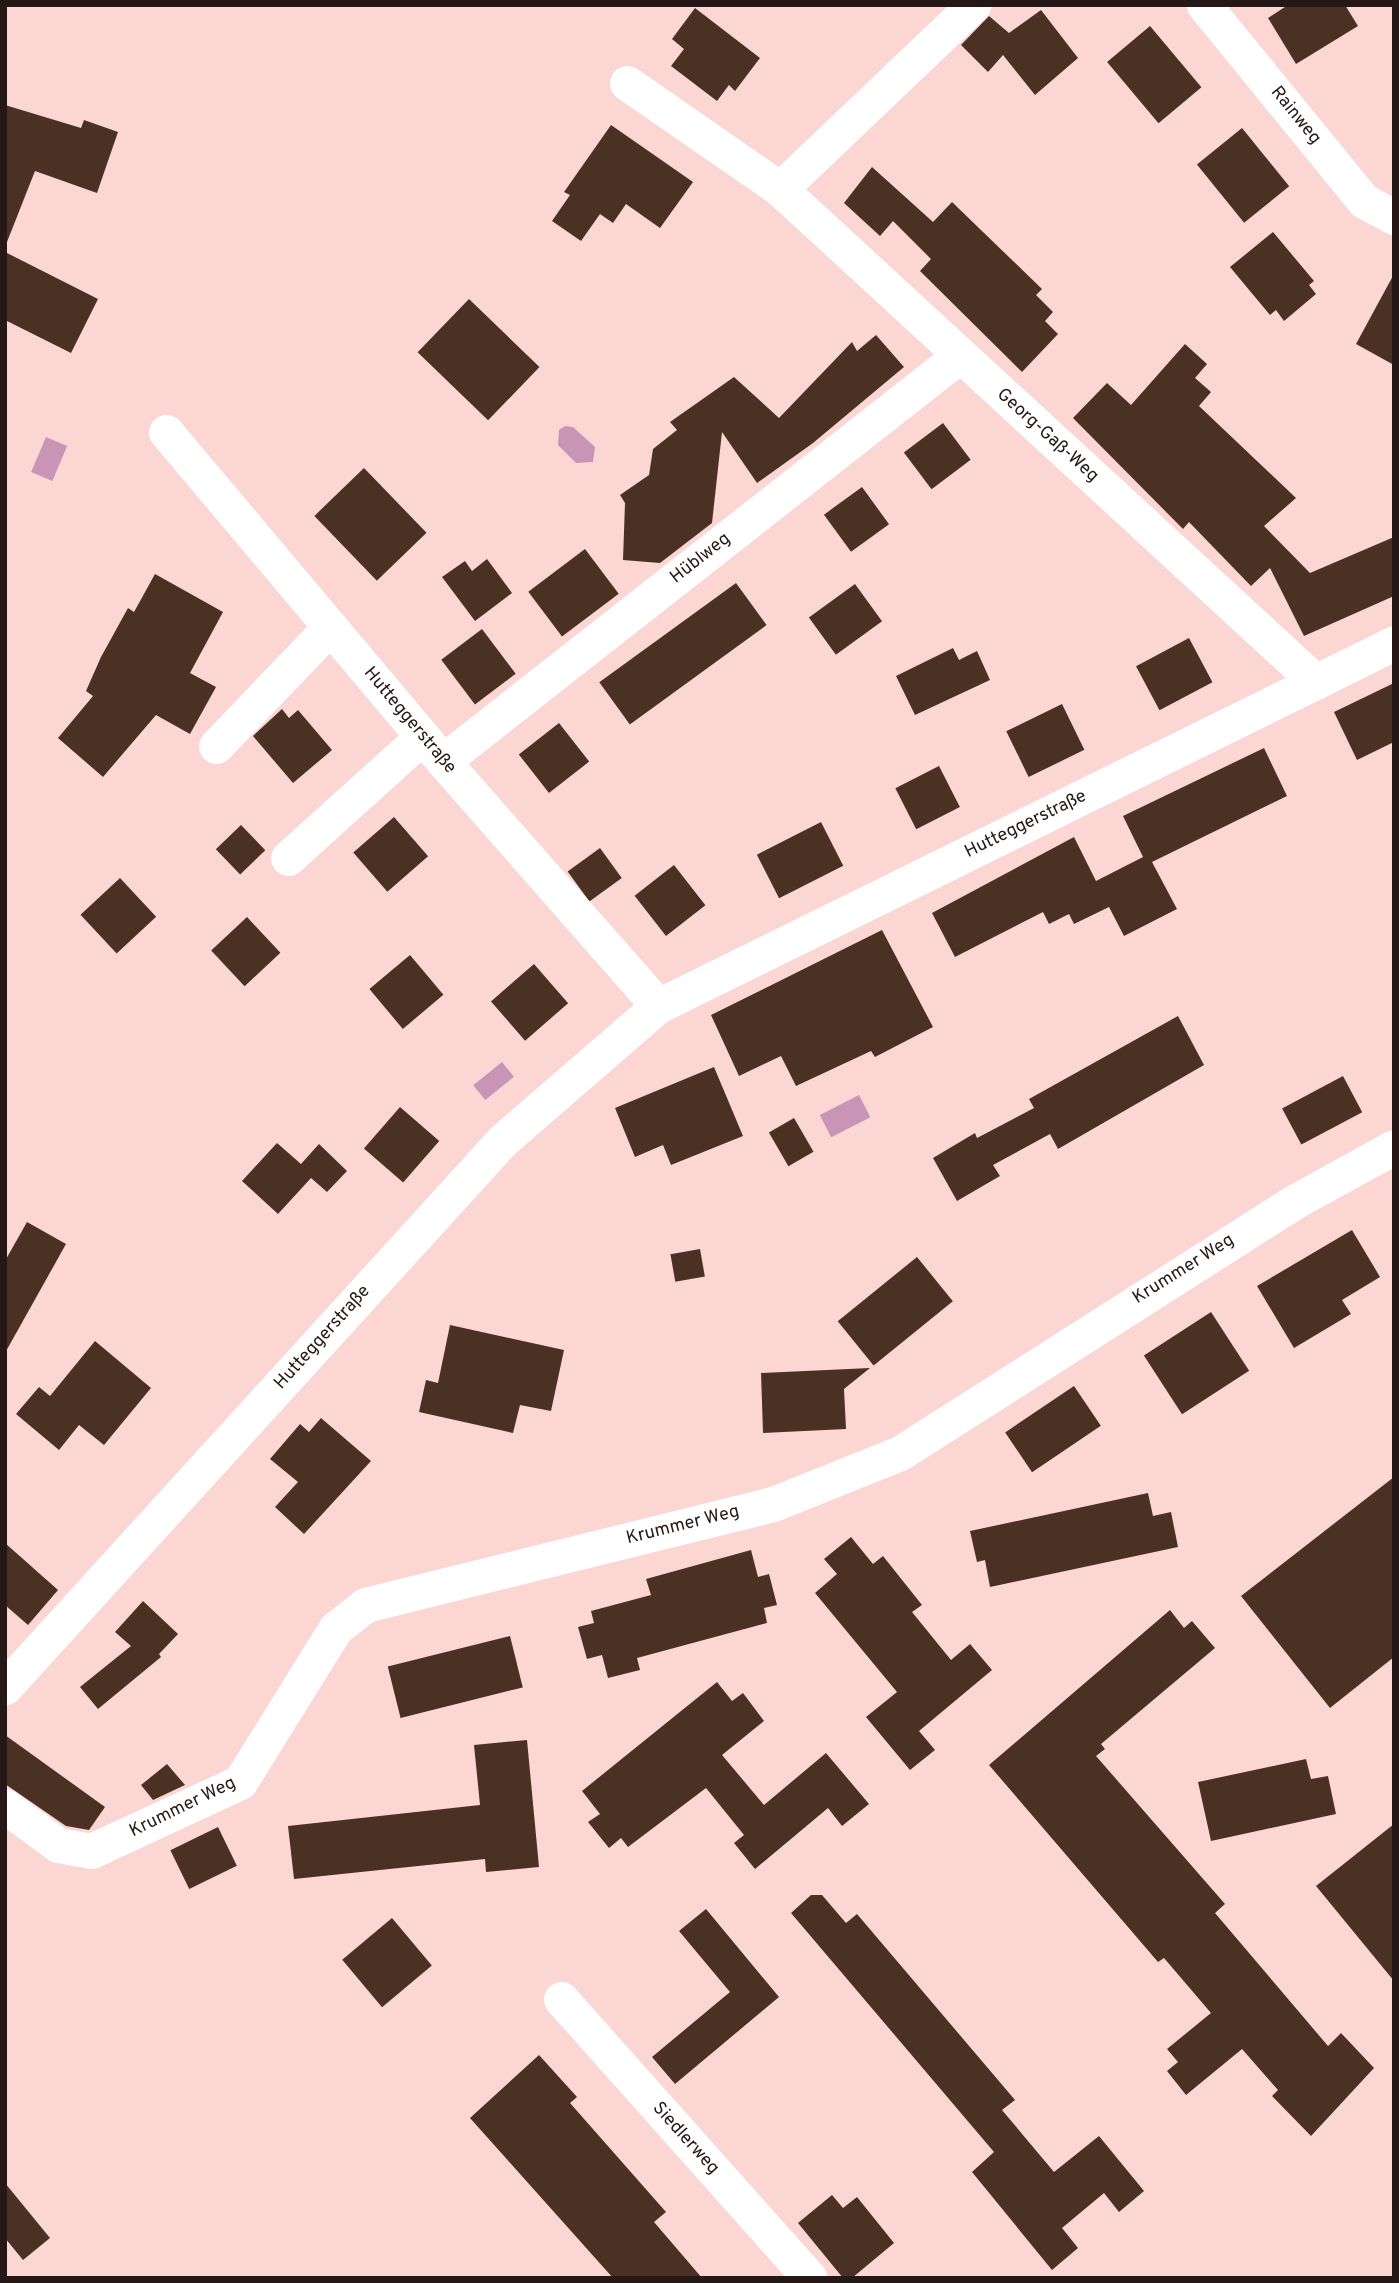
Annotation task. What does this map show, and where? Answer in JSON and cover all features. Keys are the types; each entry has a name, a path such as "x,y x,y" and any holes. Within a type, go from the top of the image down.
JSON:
{"street":[{"path":"780,189 973,5"},
{"name":"Rainweg","path":"1204,5 1364,201 1394,217"},
{"name":"Georg-Gaß-Weg","path":"627,83 780,189 1317,682"},
{"name":"Hüblweg","path":"288,858 959,356"},
{"name":"Hutteggerstraße","path":"166,432 432,749 658,1006"},
{"path":"216,746 330,627"},
{"name":"Hutteggerstraße","path":"5,1687 502,1141 658,1006 1394,643"},
{"name":"Krummer Weg","path":"5,1806 58,1845 92,1851 240,1782 335,1628 365,1605 773,1504 900,1453 1292,1203 1394,1147"},
{"name":"Siedlerweg","path":"561,1999 810,2278"}],"shaded area":[{"path":"565,426 573,427 595,447 593,462 576,463 558,445 559,430"},
{"path":"46,437 67,446 52,481 31,472"},
{"path":"502,1062 514,1077 485,1100 473,1085"},
{"path":"859,1095 870,1117 831,1137 820,1115"}],"building":[{"path":"1288,5 1345,5 1358,26 1296,64 1268,18"},
{"path":"695,8 760,58 735,91 729,85 717,101 671,66 684,49 672,39"},
{"path":"1041,10 1078,58 1035,95 1003,55 988,72 961,45 989,16 1009,33"},
{"path":"1150,26 1201,87 1159,123 1107,62"},
{"path":"5,105 81,128 84,120 118,132 97,193 35,171 7,242"},
{"path":"611,125 693,182 660,228 626,204 613,223 600,214 581,241 552,221 570,195 564,192"},
{"path":"1242,128 1289,186 1244,223 1197,165"},
{"path":"872,167 933,222 952,202 1042,289 1036,295 1053,312 1045,321 1058,334 1022,372 920,271 931,259 893,221 880,236 844,203"},
{"path":"1273,232 1314,281 1309,285 1316,294 1284,321 1276,310 1270,315 1230,267"},
{"path":"5,252 98,299 71,353 5,320"},
{"path":"1394,274 1394,365 1356,344"},
{"path":"469,299 539,367 488,420 418,352"},
{"path":"876,335 904,367 813,443 757,483 722,432 712,523 660,563 623,560 625,503 620,495 649,475 653,449 677,430 670,422 734,377 779,418 852,342 857,351"},
{"path":"1185,344 1207,364 1195,378 1211,392 1199,406 1296,498 1264,526 1310,573 1394,537 1394,596 1304,636 1270,568 1251,586 1189,522 1183,529 1073,418 1107,383 1131,405"},
{"path":"943,423 971,460 932,489 904,452"},
{"path":"364,468 427,533 377,581 314,516"},
{"path":"862,487 889,524 851,552 824,515"},
{"path":"585,549 619,594 562,636 528,592"},
{"path":"487,559 512,593 475,621 442,577 465,561 472,571"},
{"path":"155,574 223,612 190,673 216,687 190,734 156,715 103,777 58,738 93,696 86,691 101,657 128,608 134,612"},
{"path":"736,583 767,625 630,724 599,682"},
{"path":"855,584 882,621 836,655 809,618"},
{"path":"482,629 516,674 475,704 441,660"},
{"path":"1189,638 1212,682 1159,710 1136,666"},
{"path":"953,648 959,660 977,651 990,680 915,715 896,676"},
{"path":"1394,683 1394,742 1357,760 1334,712"},
{"path":"1062,704 1084,750 1029,777 1006,731"},
{"path":"282,709 289,718 298,710 332,750 293,783 253,736"},
{"path":"559,723 589,762 549,793 519,754"},
{"path":"1264,748 1287,796 1152,862 1177,909 1124,936 1109,907 1074,924 1069,914 1049,924 1043,912 955,957 932,913 1074,837 1096,881 1143,857 1123,816"},
{"path":"939,766 960,807 916,829 895,788"},
{"path":"394,817 428,856 387,892 353,852"},
{"path":"821,822 843,866 779,898 757,855"},
{"path":"241,825 265,850 240,874 216,849"},
{"path":"600,848 622,878 589,901 568,872"},
{"path":"674,865 705,905 666,936 635,896"},
{"path":"120,878 156,917 117,954 81,915"},
{"path":"247,917 280,953 245,986 211,950"},
{"path":"882,930 933,1027 875,1057 871,1051 796,1086 781,1056 739,1076 711,1015"},
{"path":"410,955 443,995 403,1029 369,989"},
{"path":"534,964 568,1003 525,1041 491,1001"},
{"path":"1178,1016 1204,1065 1058,1149 1050,1134 993,1165 1000,1176 957,1201 933,1158 975,1133 977,1138 1034,1108 1029,1099"},
{"path":"714,1067 743,1136 671,1165 663,1145 635,1157 615,1108"},
{"path":"1343,1076 1362,1112 1301,1145 1282,1108"},
{"path":"400,1107 439,1141 403,1183 364,1149"},
{"path":"794,1118 814,1152 788,1166 769,1132"},
{"path":"277,1143 301,1164 319,1144 347,1171 327,1192 311,1178 278,1214 242,1181"},
{"path":"27,1222 66,1244 5,1353 5,1261"},
{"path":"1352,1230 1380,1277 1342,1300 1351,1314 1294,1348 1257,1286"},
{"path":"700,1249 705,1277 675,1282 670,1254"},
{"path":"917,1257 953,1301 874,1365 838,1321"},
{"path":"1211,1312 1249,1371 1182,1414 1144,1356"},
{"path":"450,1325 564,1350 551,1411 520,1405 513,1433 419,1412 426,1380 438,1383"},
{"path":"95,1341 151,1388 104,1445 79,1425 59,1450 16,1414 39,1387 50,1396"},
{"path":"870,1368 844,1389 846,1429 763,1433 761,1373"},
{"path":"1074,1386 1101,1426 1032,1472 1005,1432"},
{"path":"321,1418 371,1461 304,1534 275,1507 298,1482 270,1459 300,1424 309,1432"},
{"path":"1394,1477 1394,1657 1330,1708 1241,1596"},
{"path":"1148,1493 1153,1516 1171,1512 1178,1547 990,1587 985,1560 977,1562 970,1531"},
{"path":"851,1537 873,1564 883,1556 922,1605 912,1612 951,1660 970,1644 992,1670 919,1731 935,1750 910,1770 866,1717 897,1692 815,1593 837,1574 824,1559"},
{"path":"5,1543 58,1590 28,1625 5,1605"},
{"path":"751,1550 758,1577 769,1574 777,1605 764,1608 767,1623 637,1658 640,1670 608,1678 602,1655 587,1659 578,1627 594,1623 591,1611 651,1595 646,1579"},
{"path":"143,1601 178,1634 159,1654 161,1657 98,1709 80,1687 131,1646 115,1632"},
{"path":"1170,1610 1184,1628 1192,1621 1215,1648 1101,1744 1105,1749 1096,1756 1225,1904 1215,1913 1328,2046 1341,2033 1374,2068 1311,2136 1272,2096 1278,2090 1242,2049 1186,2095 1167,2071 1178,2062 1167,2049 1211,2013 1164,1958 1158,1962 989,1765"},
{"path":"510,1636 523,1687 401,1718 388,1666"},
{"path":"717,1682 732,1701 743,1693 764,1721 722,1755 764,1805 826,1753 869,1804 842,1826 828,1808 755,1869 734,1843 744,1835 706,1788 628,1847 621,1838 609,1848 588,1822 600,1814 582,1791"},
{"path":"5,1735 105,1807 89,1830 66,1826 5,1784"},
{"path":"527,1740 539,1867 486,1872 485,1859 294,1879 288,1826 480,1805 474,1745"},
{"path":"1306,1759 1311,1779 1328,1776 1336,1814 1211,1841 1198,1782"},
{"path":"167,1764 185,1785 153,1800 141,1785"},
{"path":"1394,1824 1394,1981 1316,1886"},
{"path":"218,1827 237,1866 189,1889 170,1850"},
{"path":"811,1895 822,1895 846,1923 857,1914 1015,2100 1002,2110 1054,2172 1099,2136 1144,2191 1119,2212 1104,2193 1062,2228 1078,2248 1052,2270 972,2172 994,2152 791,1913"},
{"path":"706,1909 779,1997 675,2084 652,2057 730,1992 679,1931"},
{"path":"392,1918 432,1965 382,2007 342,1960"},
{"path":"539,2055 577,2097 570,2103 666,2212 654,2222 702,2278 613,2278 470,2118"},
{"path":"5,2183 50,2238 23,2260 5,2238"},
{"path":"832,2195 843,2208 857,2197 894,2243 852,2278 843,2278 798,2223"}]}
